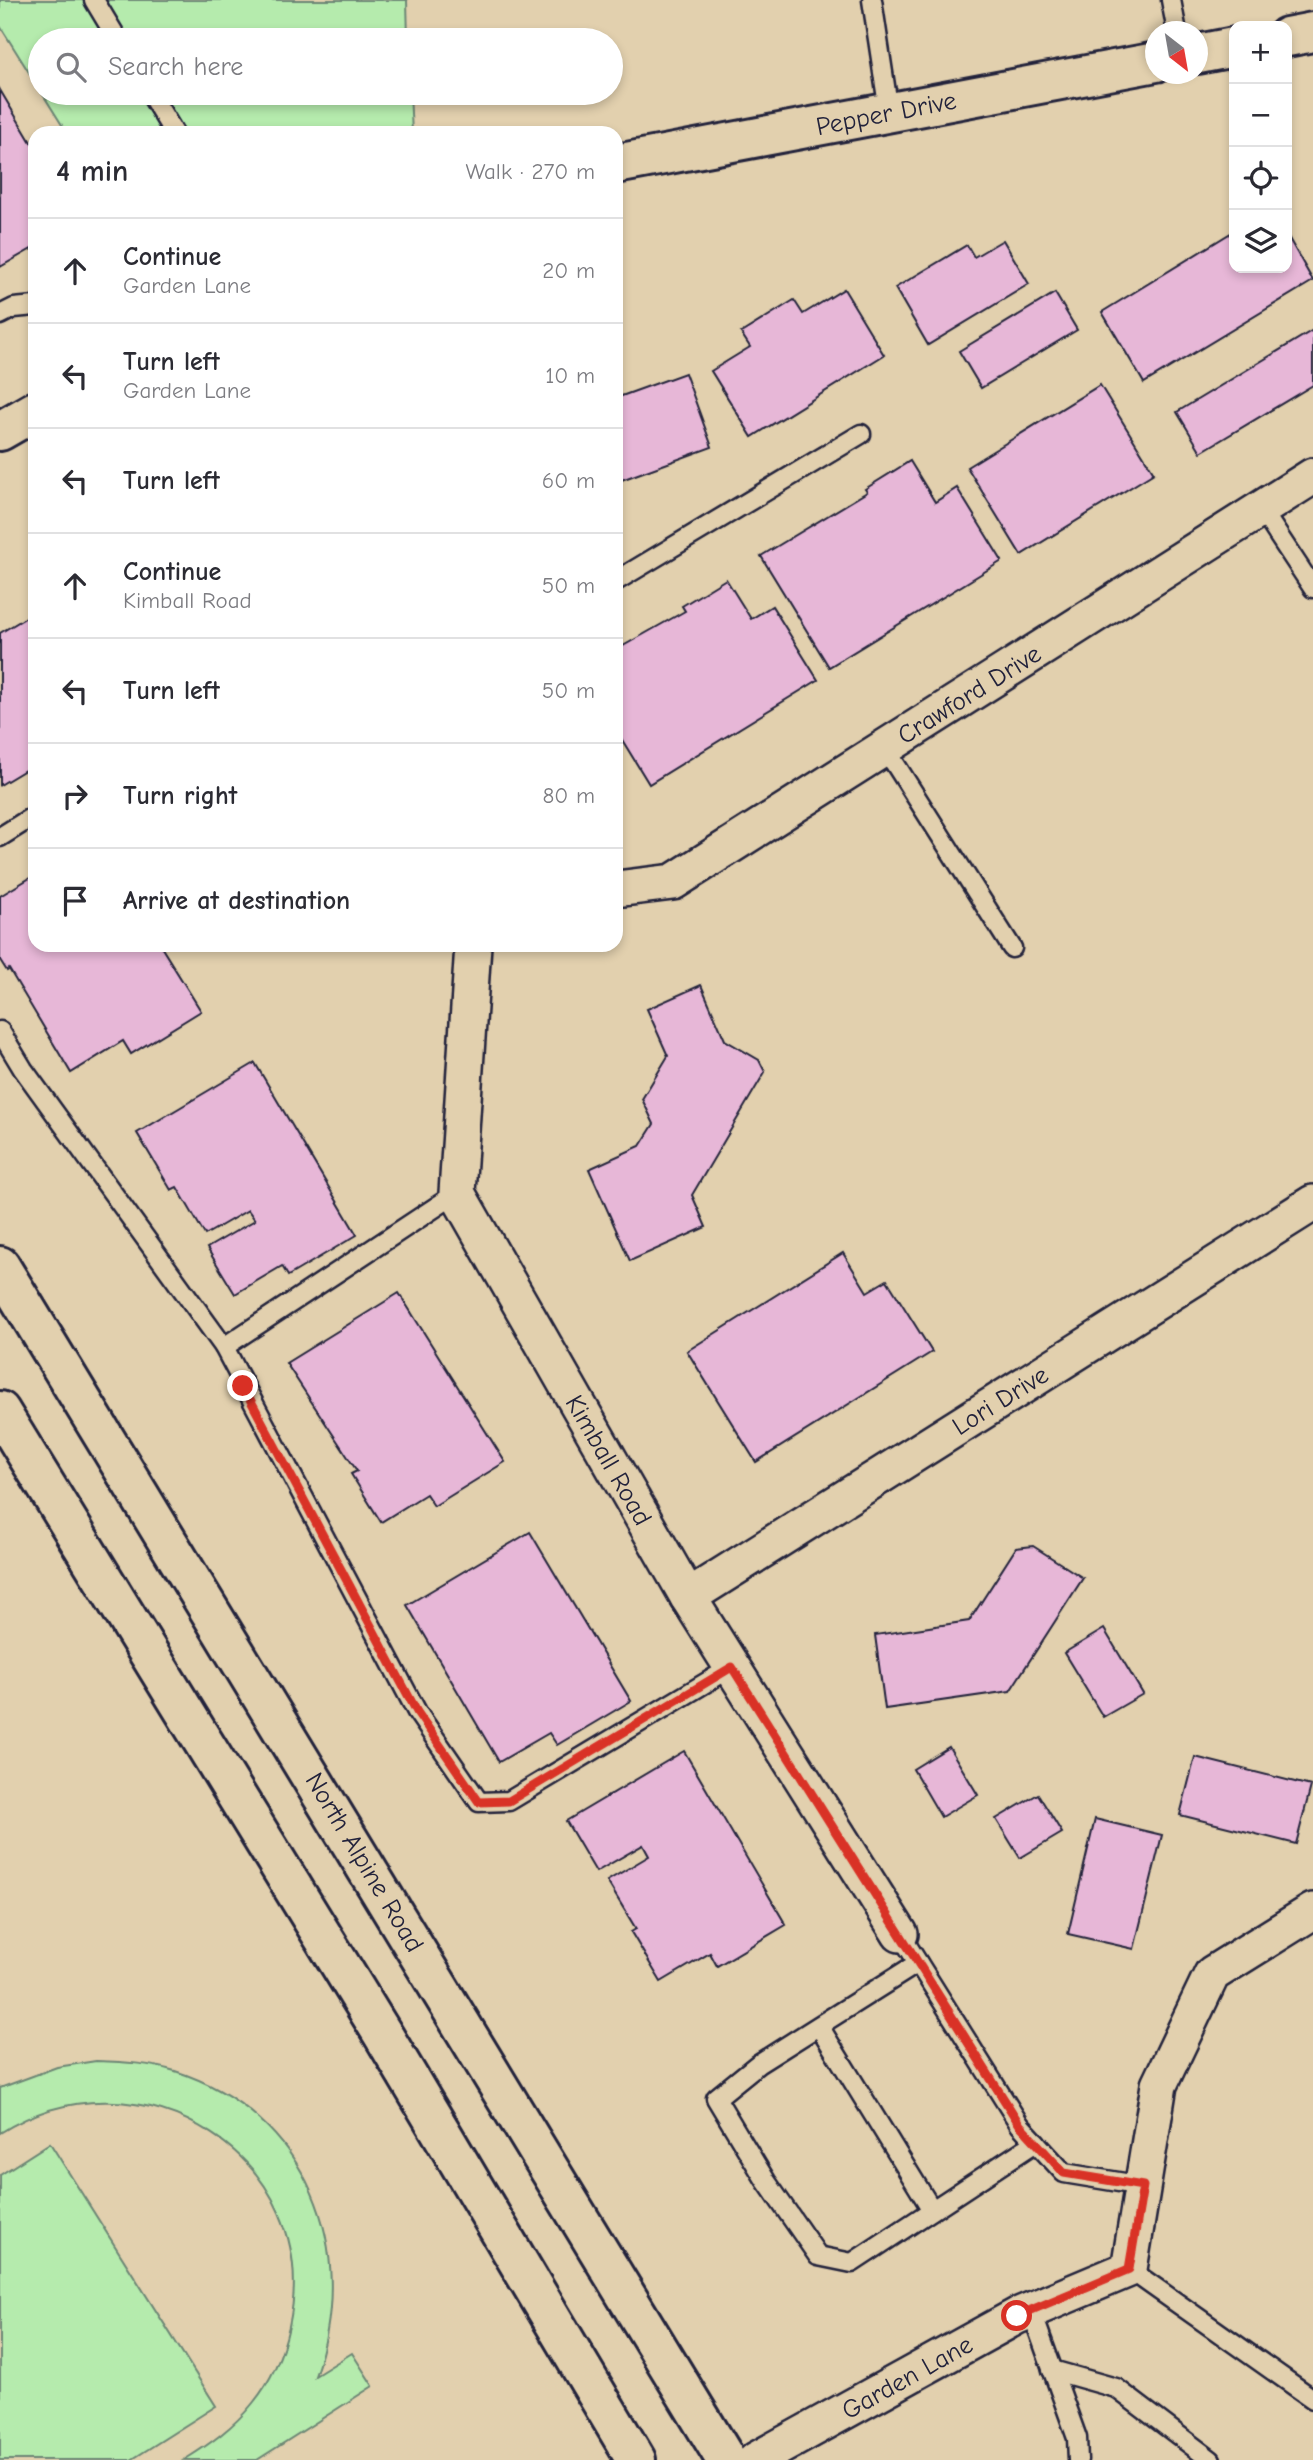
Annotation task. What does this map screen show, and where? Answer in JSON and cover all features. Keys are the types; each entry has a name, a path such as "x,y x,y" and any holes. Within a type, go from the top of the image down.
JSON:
{"main road":[{"path":"1292,36 1313,32"},
{"path":"1208,52 1229,48"},
{"name":"Pepper Drive","path":"623,163 1145,64"},
{"path":"0,431 28,415"},
{"name":"North Alpine Road","path":"0,1266 726,2460"},
{"path":"0,1411 382,2033 636,2460"}],"street":[{"name":"Crawford Drive","path":"623,888 673,882 1313,476"},
{"path":"457,1194 473,952"},
{"name":"Kimball Road","path":"457,1194 688,1597 900,1934"},
{"name":"Lori Drive","path":"688,1597 1313,1203"},
{"path":"1129,2269 1159,2085 1212,1975 1313,1911"},
{"name":"Garden Lane","path":"756,2460 1031,2310 1129,2269"}],"lane":[{"path":"94,0 111,28"},
{"path":"872,0 889,112"},
{"path":"1171,0 1175,21"},
{"path":"157,105 170,126"},
{"path":"0,315 28,307"},
{"path":"623,577 861,434"},
{"path":"1261,509 1313,588"},
{"path":"884,748 1012,948"},
{"path":"0,837 28,819"},
{"path":"0,1031 23,1069 224,1347 417,1712 479,1802 509,1801 732,1667"},
{"path":"224,1347 457,1194"},
{"path":"900,1934 1020,2125 1064,2173 1143,2186"},
{"path":"918,1963 758,2064 716,2098 766,2181 818,2256 852,2263 1036,2142"},
{"path":"819,2026 932,2210"},
{"path":"1129,2269 1313,2399"},
{"path":"1031,2310 1077,2438 1078,2460"},
{"path":"1052,2370 1116,2388 1211,2460"}],"green space":[{"path":"0,0 407,0 408,28 28,28 28,71 0,26"},
{"path":"50,105 411,105 412,126 63,126"},
{"path":"96,2061 165,2068 221,2091 259,2119 290,2153 312,2192 326,2235 331,2281 327,2328 315,2376 352,2353 373,2386 257,2460 184,2460 238,2420 253,2403 276,2367 289,2326 293,2266 279,2213 251,2168 211,2133 163,2110 109,2102 54,2109 0,2133 0,2088 57,2067"},
{"path":"50,2143 216,2406 131,2460 0,2460 0,2175"}],"building":[{"path":"0,90 28,137 28,251 0,267"},
{"path":"1229,234 1229,273 1292,273 1292,244 1313,281 1144,383 1102,312"},
{"path":"1003,240 1029,284 928,345 895,288 967,245 974,257"},
{"path":"844,289 884,355 752,437 711,371 750,347 741,333 794,300 803,314"},
{"path":"1055,293 1077,330 981,388 959,351"},
{"path":"1313,330 1313,385 1201,452 1177,412"},
{"path":"685,373 712,447 623,479 623,395"},
{"path":"1100,385 1154,473 1021,555 967,467"},
{"path":"910,461 935,502 957,488 1002,561 829,667 761,556 867,492 865,489"},
{"path":"726,579 751,619 772,606 818,680 649,784 623,741 623,646 685,611 682,606"},
{"path":"28,616 28,768 0,785 0,633"},
{"path":"28,879 28,952 164,952 201,1011 131,1054 123,1041 71,1073 9,969 7,971 0,960 0,896"},
{"path":"701,985 725,1040 759,1060 765,1072 692,1195 706,1227 630,1261 589,1169 640,1146 654,1124 642,1099 668,1056 647,1009"},
{"path":"255,1063 357,1235 288,1276 282,1266 235,1294 207,1248 255,1220 248,1210 205,1235 177,1187 171,1190 137,1133"},
{"path":"843,1253 867,1292 887,1280 932,1352 756,1462 687,1351"},
{"path":"399,1293 505,1462 434,1506 426,1494 381,1522 351,1474 357,1471 286,1363"},
{"path":"530,1532 631,1701 557,1745 549,1733 499,1762 407,1605"},
{"path":"1033,1546 1083,1578 1010,1691 885,1709 875,1635 969,1621 1016,1548"},
{"path":"1104,1629 1143,1694 1103,1717 1064,1653"},
{"path":"949,1747 978,1795 941,1817 913,1769"},
{"path":"684,1751 786,1925 717,1966 710,1953 661,1982 631,1932 636,1929 607,1881 649,1856 643,1845 596,1872 566,1821"},
{"path":"1195,1757 1311,1786 1296,1844 1180,1815"},
{"path":"1038,1794 1062,1833 1020,1858 996,1819"},
{"path":"1095,1819 1162,1835 1134,1949 1068,1934"}],"route":[{"path":"243,1386 417,1712 479,1802 509,1801 732,1667 1020,2125 1064,2173 1143,2186 1129,2269 1017,2316"}]}
